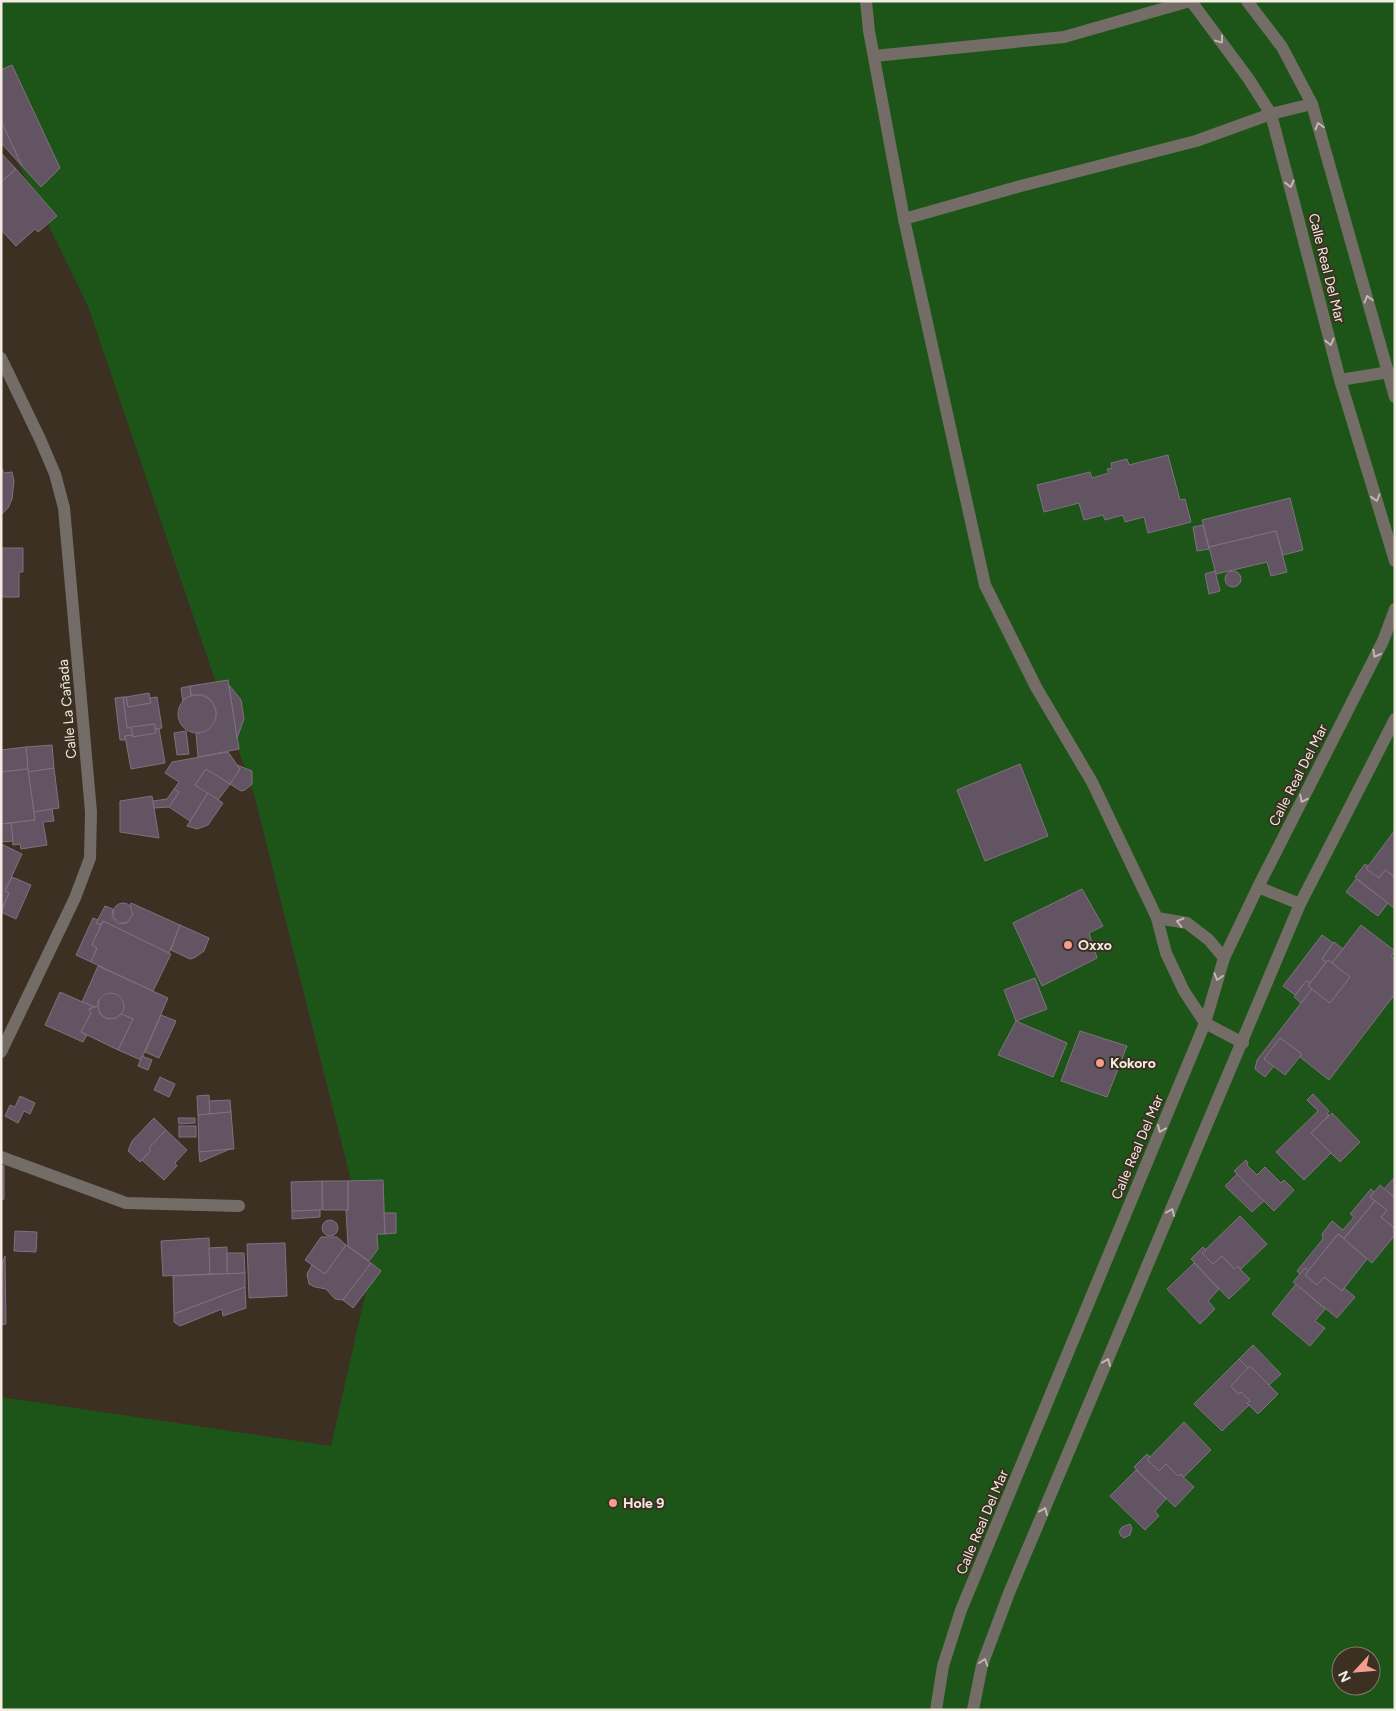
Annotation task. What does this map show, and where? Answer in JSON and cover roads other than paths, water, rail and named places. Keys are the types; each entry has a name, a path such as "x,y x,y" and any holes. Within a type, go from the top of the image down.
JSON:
{"street":[{"path":"866,1 869,31 904,219 984,585 1036,687 1092,782 1158,918 1166,953 1184,991 1205,1023 1243,1042"},
{"path":"874,56 1064,37 1190,1"},
{"name":"Calle Real Del Mar","path":"1190,1 1248,78 1271,114 1340,380 1395,561"},
{"name":"Calle Real Del Mar","path":"1247,1 1282,46 1312,104 1395,397"},
{"path":"904,219 1196,141 1271,114 1312,104"},
{"name":"Calle La Cañada","path":"1,358 55,474 64,508 91,812 90,858 75,898 1,1052"},
{"path":"1340,380 1389,372"},
{"name":"Calle Real Del Mar","path":"936,1710 943,1666 961,1610 1205,1023 1224,958 1383,641 1395,609"},
{"path":"973,1710 982,1665 1009,1593 1300,904 1395,719"},
{"path":"1258,887 1300,904"},
{"path":"1158,918 1187,923 1209,940 1224,958"},
{"path":"1,1157 126,1203 239,1206"}],"place":[{"name":"Oxxo","path":"1068,945"},
{"name":"Kokoro","path":"1100,1063"},
{"name":"Hole 9","path":"613,1503"}]}
